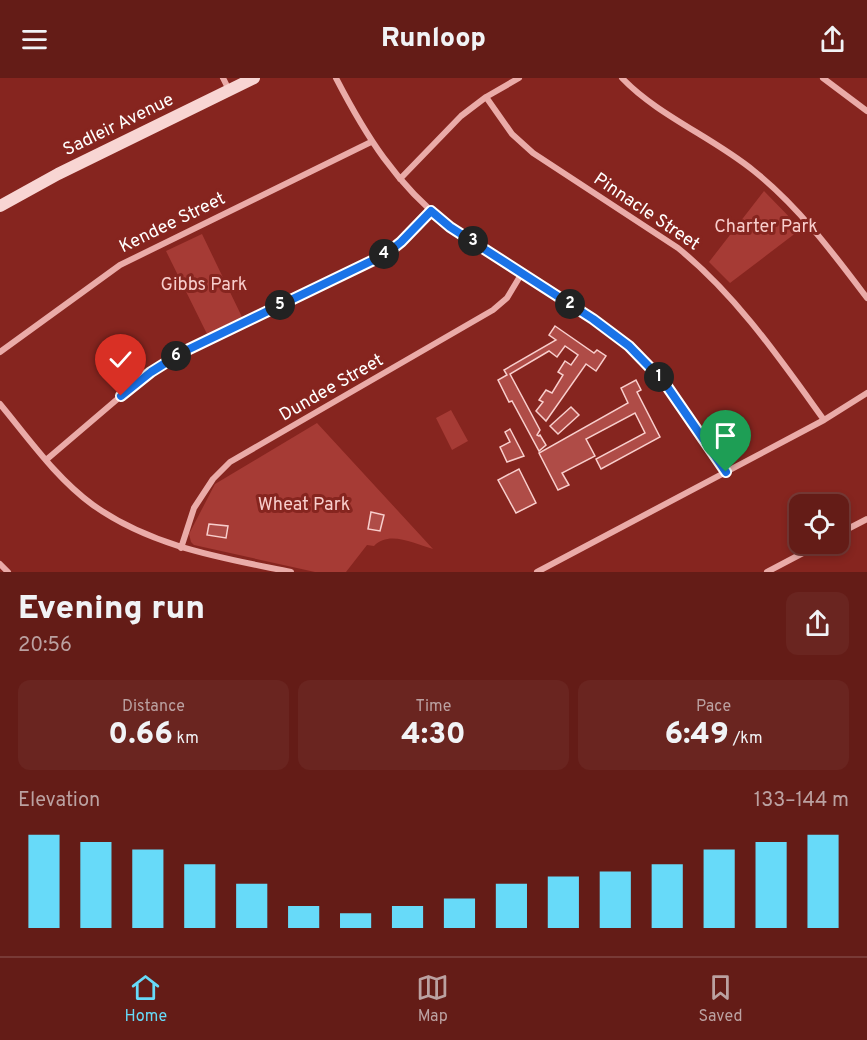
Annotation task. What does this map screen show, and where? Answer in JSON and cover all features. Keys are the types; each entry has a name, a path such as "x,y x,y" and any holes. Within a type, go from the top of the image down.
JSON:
{"street":[{"path":"223,78 229,90"},
{"name":"Sadleir Avenue","path":"0,206 58,174 254,78"},
{"path":"336,78 371,142 400,179 431,211 450,227 593,319 629,346 664,382 726,472"},
{"path":"400,179 461,116 486,97 519,78"},
{"path":"622,78 646,99 755,171 828,247 867,298"},
{"path":"823,78 867,111"},
{"name":"Pinnacle Street","path":"486,97 512,134 533,153 678,248 696,263 742,310 824,420"},
{"name":"Kendee Street","path":"0,352 120,265 371,142"},
{"path":"46,460 151,372 183,352 386,254 431,211"},
{"name":"Dundee Street","path":"181,548 194,508 213,479 230,462 493,310 507,298 522,273"},
{"path":"537,572 824,420 867,393"},
{"path":"0,404 46,460 92,504 118,521 181,548 291,572"},
{"path":"849,528 867,519"},
{"path":"766,572 801,554"},
{"path":"0,564 8,572"}],"green space":[{"name":"Charter Park","path":"764,191 801,229 730,283 709,262"},
{"name":"Gibbs Park","path":"202,234 242,317 207,334 166,251"},
{"path":"451,410 468,441 452,450 436,418"},
{"name":"Wheat Park","path":"317,423 433,549 402,540 387,539 374,546 367,545 346,572 315,572 194,545 191,542 189,534 215,484"}],"building":[{"path":"555,326 594,353 597,350 606,356 596,371 586,364 546,421 536,411 543,402 539,400 546,390 552,393 563,375 558,372 565,361 571,365 578,355 565,346 557,357 549,351 510,374 540,430 537,435 540,435 546,445 539,451 498,380 507,375 504,370 556,340 549,335"},
{"path":"636,380 641,390 637,392 660,437 601,469 596,459 645,433 635,413 586,439 595,456 562,473 569,485 558,490 539,453 628,403 621,388"},
{"path":"571,407 579,415 558,434 550,426"},
{"path":"510,429 524,456 507,462 500,447 510,442 505,432"},
{"path":"519,469 536,503 516,513 498,480"},
{"path":"371,512 384,515 380,531 368,529"},
{"path":"209,524 228,526 226,538 207,535"}],"route":[{"path":"121,396 151,372 183,352 386,254 431,211 450,227 593,319 629,346 664,382 726,472"}]}
